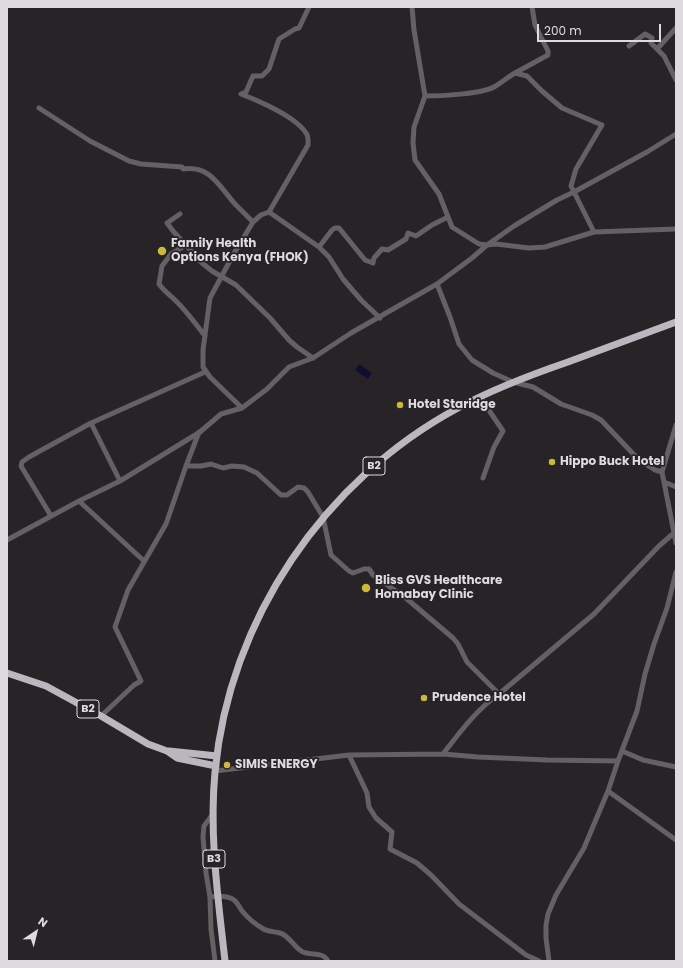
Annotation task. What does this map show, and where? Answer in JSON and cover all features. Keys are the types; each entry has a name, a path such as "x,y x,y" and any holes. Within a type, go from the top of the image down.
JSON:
{"highway":[{"name":"B2","path":"7,673 46,686 148,744 167,751 217,756 225,712 237,669 258,616 291,560 323,517 364,475 386,456 433,422 480,397 513,382 676,322"},
{"name":"B2","path":"167,751 177,758 215,768"},
{"name":"B3","path":"217,756 213,814 214,896 225,961"}],"street":[{"path":"242,408 205,372 203,362 210,298 253,222 261,215 269,212 308,145 307,135 303,128 281,112 241,94 246,92 253,76 262,76 269,69 279,39 299,28 309,7"},
{"path":"411,7 425,96 414,126 413,143 415,160 439,194 452,227 479,244 496,244 529,248 544,248 594,232 676,229"},
{"path":"425,96 450,95 494,87 515,73 548,55 548,51 535,25 532,7"},
{"path":"657,49 676,28"},
{"path":"629,46 645,34 652,38 651,42 664,56 676,80"},
{"path":"515,73 527,76 562,108 602,126 576,169 571,186 594,232"},
{"path":"39,108 90,141 129,161 141,164 202,170 214,179 235,204 253,222"},
{"path":"7,540 51,516 120,482 200,432 221,414 242,408 267,389 289,368 313,358 351,333 380,318 437,284 514,226 557,200 647,152 676,134"},
{"path":"269,212 318,247 329,257 342,279 380,318"},
{"path":"180,214 167,223 172,232 202,263 236,286 254,302 297,347 313,358"},
{"path":"318,247 332,230 339,228 365,260 373,263 374,258 382,249 388,250 406,239 408,233 416,236 448,217"},
{"path":"186,245 171,254 162,266 159,284 163,290 177,302 205,336"},
{"path":"437,284 462,348 472,360 492,373 513,382 533,387 562,404 592,415 601,420 639,460 655,470 662,472"},
{"path":"51,516 21,466 22,462 29,456 91,422 205,372"},
{"path":"480,397 503,431 494,448 483,478"},
{"path":"91,422 120,482"},
{"path":"676,425 662,472 676,543"},
{"path":"101,716 141,680 115,627 128,590 166,524 186,466 200,432"},
{"path":"186,466 211,464 223,468 232,466 244,467 257,473 278,493 284,496 288,495 298,487 304,488 323,517 329,538 329,549 331,555 336,561 353,573 364,569 369,569 373,575 407,599 453,638 458,644 467,662 499,694"},
{"path":"664,482 676,487"},
{"path":"79,502 144,561"},
{"path":"443,754 466,724 488,702 594,614 659,546 675,532"},
{"path":"549,961 546,938 548,914 556,895 584,848 608,791 637,711 645,674 667,608 676,572"},
{"path":"622,751 644,760 676,767"},
{"path":"215,768 349,755 443,754 547,760 618,761"},
{"path":"349,755 367,793 369,807 376,818 392,832 390,849 417,863 459,904 503,939 526,955 539,961"},
{"path":"608,791 676,840"},
{"path":"215,961 211,929 214,896 232,899 236,902 243,913 262,928 267,931 280,933 289,938 301,951 322,955 328,961"}],"shaded area":[{"path":"359,364 372,373 368,379 355,370"}],"place":[{"name":"Family Health Options Kenya (FHOK)","path":"162,251"},
{"name":"Hotel Staridge","path":"400,405"},
{"name":"Hippo Buck Hotel","path":"552,462"},
{"name":"Bliss GVS Healthcare Homabay Clinic","path":"366,588"},
{"name":"Prudence Hotel","path":"424,698"},
{"name":"SIMIS ENERGY","path":"227,765"}]}
